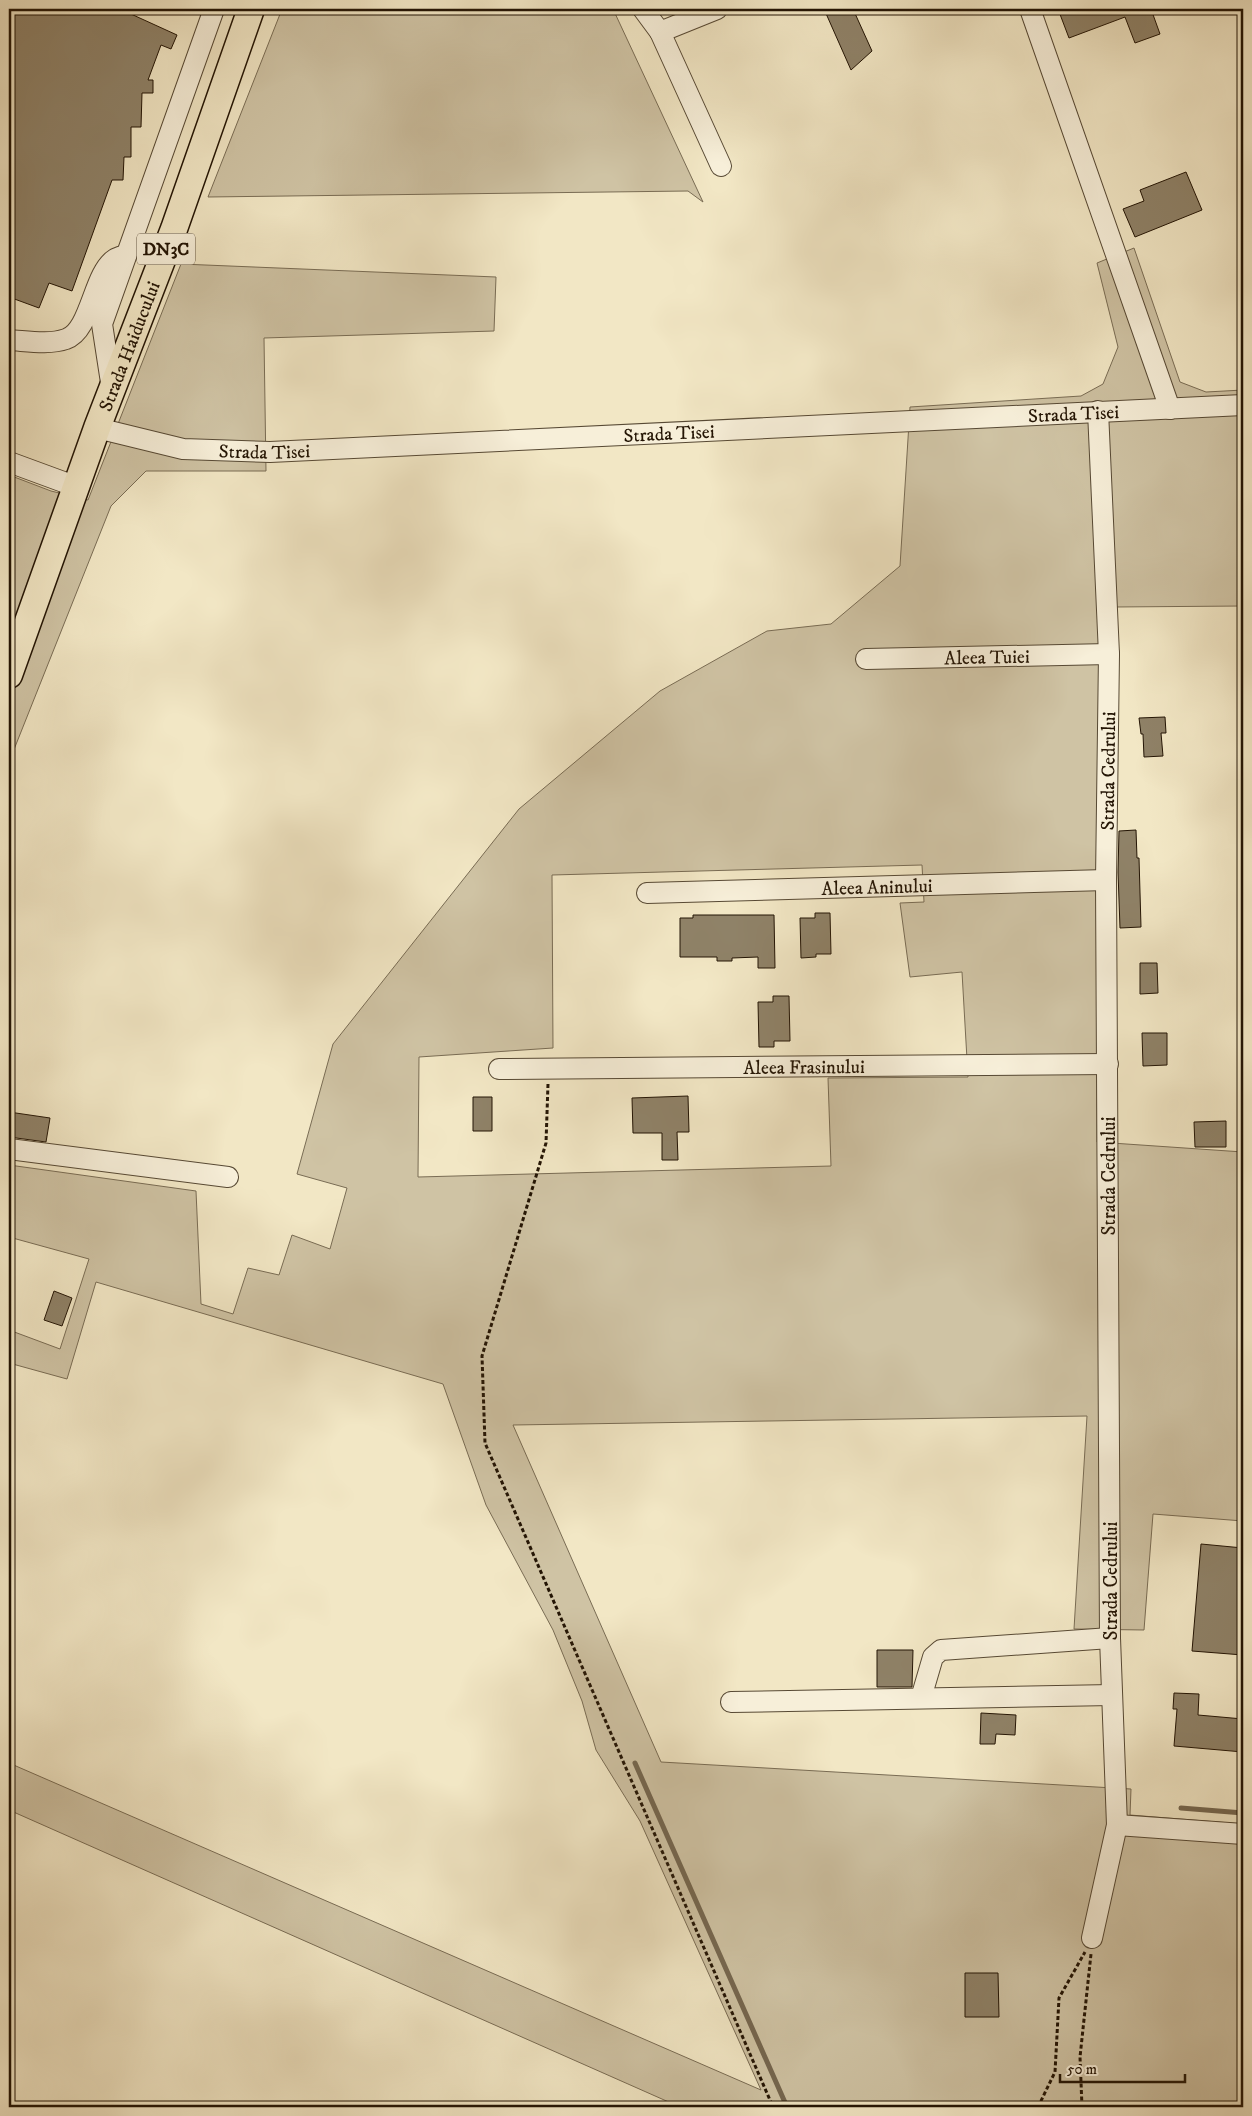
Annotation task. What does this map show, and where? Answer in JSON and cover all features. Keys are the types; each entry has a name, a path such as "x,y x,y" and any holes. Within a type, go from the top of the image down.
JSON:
{"main road":[{"name":"Strada Haiducului","path":"77,487 112,389 174,229 252,9"},
{"name":"DN3C","path":"9,675 77,487"}],"lane":[{"path":"112,389 102,324 214,9"},
{"path":"643,9 660,32 721,166"},
{"path":"660,32 717,9"},
{"path":"1030,9 1170,409"},
{"path":"9,340 49,342 68,339 80,327 106,268 115,258 126,255"},
{"name":"Strada Tisei","path":"98,428 183,449 270,452 1243,405"},
{"name":"Strada Cedrului","path":"1092,1938 1117,1825 1110,1638 1106,880 1109,654 1098,411"},
{"path":"9,462 77,487"},
{"name":"Aleea Tuiei","path":"866,659 1109,654"},
{"name":"Aleea Aninului","path":"647,893 1106,880"},
{"name":"Aleea Frasinului","path":"499,1069 1108,1064"},
{"path":"9,1149 228,1177"},
{"path":"921,1698 933,1657 940,1650 1110,1638"},
{"path":"731,1702 1112,1695"},
{"path":"1117,1825 1243,1834"}],"path":[{"path":"549,1069 546,1143 482,1356 486,1443 773,2107"},
{"path":"1038,2107 1055,2072 1059,1998 1092,1938"},
{"path":"1082,2107 1080,2057 1092,1938"}],"shaded area":[{"path":"282,9 613,9 703,202 688,191 208,197"},
{"path":"1134,248 1180,382 1206,392 1243,390 1243,606 1114,607 1098,898 1097,1142 1243,1152 1243,1521 1153,1514 1144,1630 1074,1629 1087,1416 513,1425 661,1762 1131,1789 1130,1815 1243,1824 1243,2107 680,2107 9,1810 9,1763 761,2090 640,1821 596,1750 582,1701 553,1630 486,1505 443,1384 96,1282 67,1379 9,1363 9,1330 60,1349 89,1259 9,1237 9,1165 196,1191 201,1304 233,1314 248,1268 279,1275 292,1235 330,1249 347,1188 297,1174 333,1044 519,809 660,691 767,631 831,624 900,566 910,407 1081,396 1103,384 1118,347 1097,263","holes":["922,865 924,902 900,903 910,977 962,972 968,1077 828,1078 831,1166 418,1177 419,1057 553,1048 552,875"]},
{"path":"181,264 496,277 494,331 264,338 266,471 146,471 111,506 9,762 9,475 51,491 88,500"}],"building":[{"path":"9,9 120,9 177,35 171,49 161,45 148,80 153,80 153,93 142,93 141,127 131,127 131,157 124,157 123,180 112,180 72,291 49,283 39,308 9,297"},
{"path":"824,9 853,9 872,51 851,70"},
{"path":"1058,9 1151,9 1160,34 1135,43 1125,17 1069,38"},
{"path":"1186,172 1202,210 1135,237 1123,209 1144,201 1140,190"},
{"path":"1165,717 1166,733 1161,733 1163,756 1144,757 1143,734 1141,734 1139,718"},
{"path":"1136,830 1137,858 1139,858 1141,927 1120,928 1119,831"},
{"path":"815,913 830,913 831,954 816,954 816,957 801,958 800,918 815,918"},
{"path":"693,915 774,915 775,968 758,968 758,957 732,958 732,961 717,961 717,957 680,957 680,918 693,918"},
{"path":"1140,963 1157,963 1158,993 1140,994"},
{"path":"773,996 789,996 790,1041 774,1041 774,1047 759,1047 758,1002 773,1002"},
{"path":"1142,1033 1167,1033 1167,1065 1143,1066"},
{"path":"688,1096 689,1132 677,1132 678,1160 662,1160 662,1133 633,1133 632,1098"},
{"path":"473,1097 492,1097 492,1131 473,1131"},
{"path":"9,1112 50,1118 46,1142 9,1137"},
{"path":"1226,1121 1226,1147 1195,1147 1194,1122"},
{"path":"54,1291 72,1298 62,1326 44,1320"},
{"path":"1201,1544 1243,1548 1243,1655 1192,1651"},
{"path":"877,1650 913,1650 912,1687 877,1687"},
{"path":"1174,1693 1199,1694 1198,1715 1243,1719 1243,1752 1174,1746 1177,1709 1173,1709"},
{"path":"981,1713 1016,1715 1015,1735 996,1734 995,1744 980,1744"},
{"path":"965,1973 998,1973 999,2017 965,2017"}],"waterway":[{"path":"635,1763 787,2107"},
{"path":"1181,1808 1243,1813"}]}
